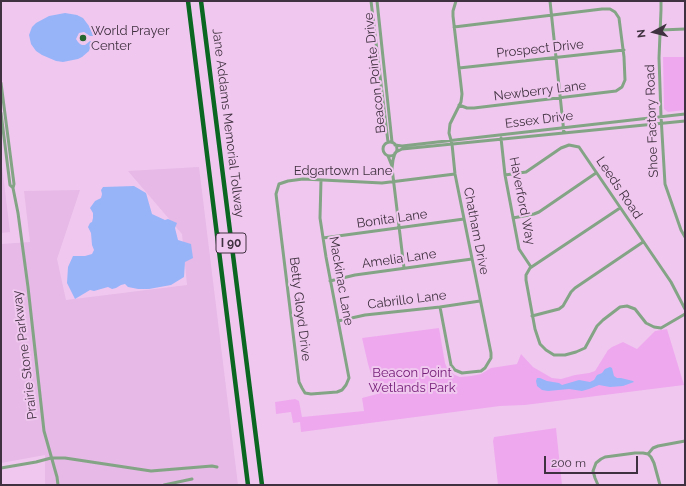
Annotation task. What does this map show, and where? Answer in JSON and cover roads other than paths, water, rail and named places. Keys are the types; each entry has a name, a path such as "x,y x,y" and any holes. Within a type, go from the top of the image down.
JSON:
{"highway":[{"name":"Jane Addams Memorial Tollway","path":"188,1 248,485"},
{"name":"Jane Addams Memorial Tollway","path":"201,1 262,485"}],"street":[{"name":"Beacon Pointe Drive","path":"371,1 390,142"},
{"name":"Beacon Pointe Drive","path":"377,1 390,142"},
{"name":"Chatham Drive","path":"440,307 451,365 454,370 462,373 485,368 491,358 491,354 455,174 449,133 452,118 459,105 462,94 454,27 453,11 456,1"},
{"path":"550,1 564,133"},
{"name":"Shoe Factory Road","path":"661,1 661,124 665,184 681,230 685,237"},
{"path":"454,27 602,9 610,10 618,15 624,50"},
{"path":"660,30 685,28"},
{"name":"Prospect Drive","path":"459,68 624,50"},
{"name":"Newberry Lane","path":"459,105 467,108 474,108 610,93 616,91 622,87 625,80 624,50"},
{"name":"Prairie Stone Parkway","path":"1,83 44,431 57,476 58,485"},
{"path":"1,113 10,185 13,188"},
{"name":"Essex Drive","path":"396,152 402,149 500,135 685,114"},
{"name":"Essex Drive","path":"395,145 402,146 501,139 685,121"},
{"name":"Haverford Way","path":"500,135 505,175 518,249 531,267"},
{"path":"392,168 396,147 390,142 384,144 383,149 384,153 388,156 392,168 404,268"},
{"name":"Leeds Road","path":"505,175 526,172 561,148 569,145 579,147 671,282 685,309"},
{"path":"388,156 396,152"},
{"path":"513,218 539,212 596,173"},
{"name":"Edgartown Lane","path":"279,184 303,179 382,183 455,174"},
{"name":"Mackinac Lane","path":"322,180 320,218 330,281 349,378 346,385"},
{"name":"Betty Gloyd Drive","path":"279,184 276,194 299,382 305,393 311,394 337,392 342,390 346,385"},
{"path":"620,208 531,267 526,275 532,316 537,338 540,344 554,355 565,355 585,348 603,320 620,307 627,306 634,309 646,323 654,327 661,328 685,314"},
{"name":"Bonita Lane","path":"323,238 464,219"},
{"path":"532,316 558,309 563,306 575,288 643,242"},
{"name":"Amelia Lane","path":"330,281 355,275 472,259"},
{"name":"Cabrillo Lane","path":"338,321 365,315 480,301"},
{"path":"648,454 653,448 658,446 685,441"},
{"path":"598,485 593,471 596,463 601,458 634,453 648,454 651,457 660,485"},
{"path":"1,468 51,458 65,458 151,471 212,466 217,467"},
{"path":"164,485 192,479"}],"water":[{"path":"65,13 77,15 83,18 89,26 93,36 90,36 84,32 79,33 76,39 80,44 85,45 92,41 89,51 78,59 63,62 56,61 36,51 31,44 29,35 32,27 36,23 49,16"},
{"path":"134,186 146,193 152,214 165,220 168,219 177,223 175,228 178,240 191,244 193,258 185,262 184,277 171,285 149,289 128,287 125,284 112,289 108,287 94,291 90,290 75,299 67,283 68,267 73,256 85,256 92,254 94,250 91,233 88,227 93,218 93,213 90,208 95,201 101,198 101,190 103,187"},
{"path":"610,367 612,368 614,376 617,378 634,382 623,386 610,387 599,385 582,391 569,389 548,391 542,390 537,386 537,378 562,385 579,380 590,382 605,369"}],"place":[{"name":"World Prayer Center","path":"83,38"}],"park label":[{"name":"Beacon Point Wetlands Park","path":"412,380"}]}
